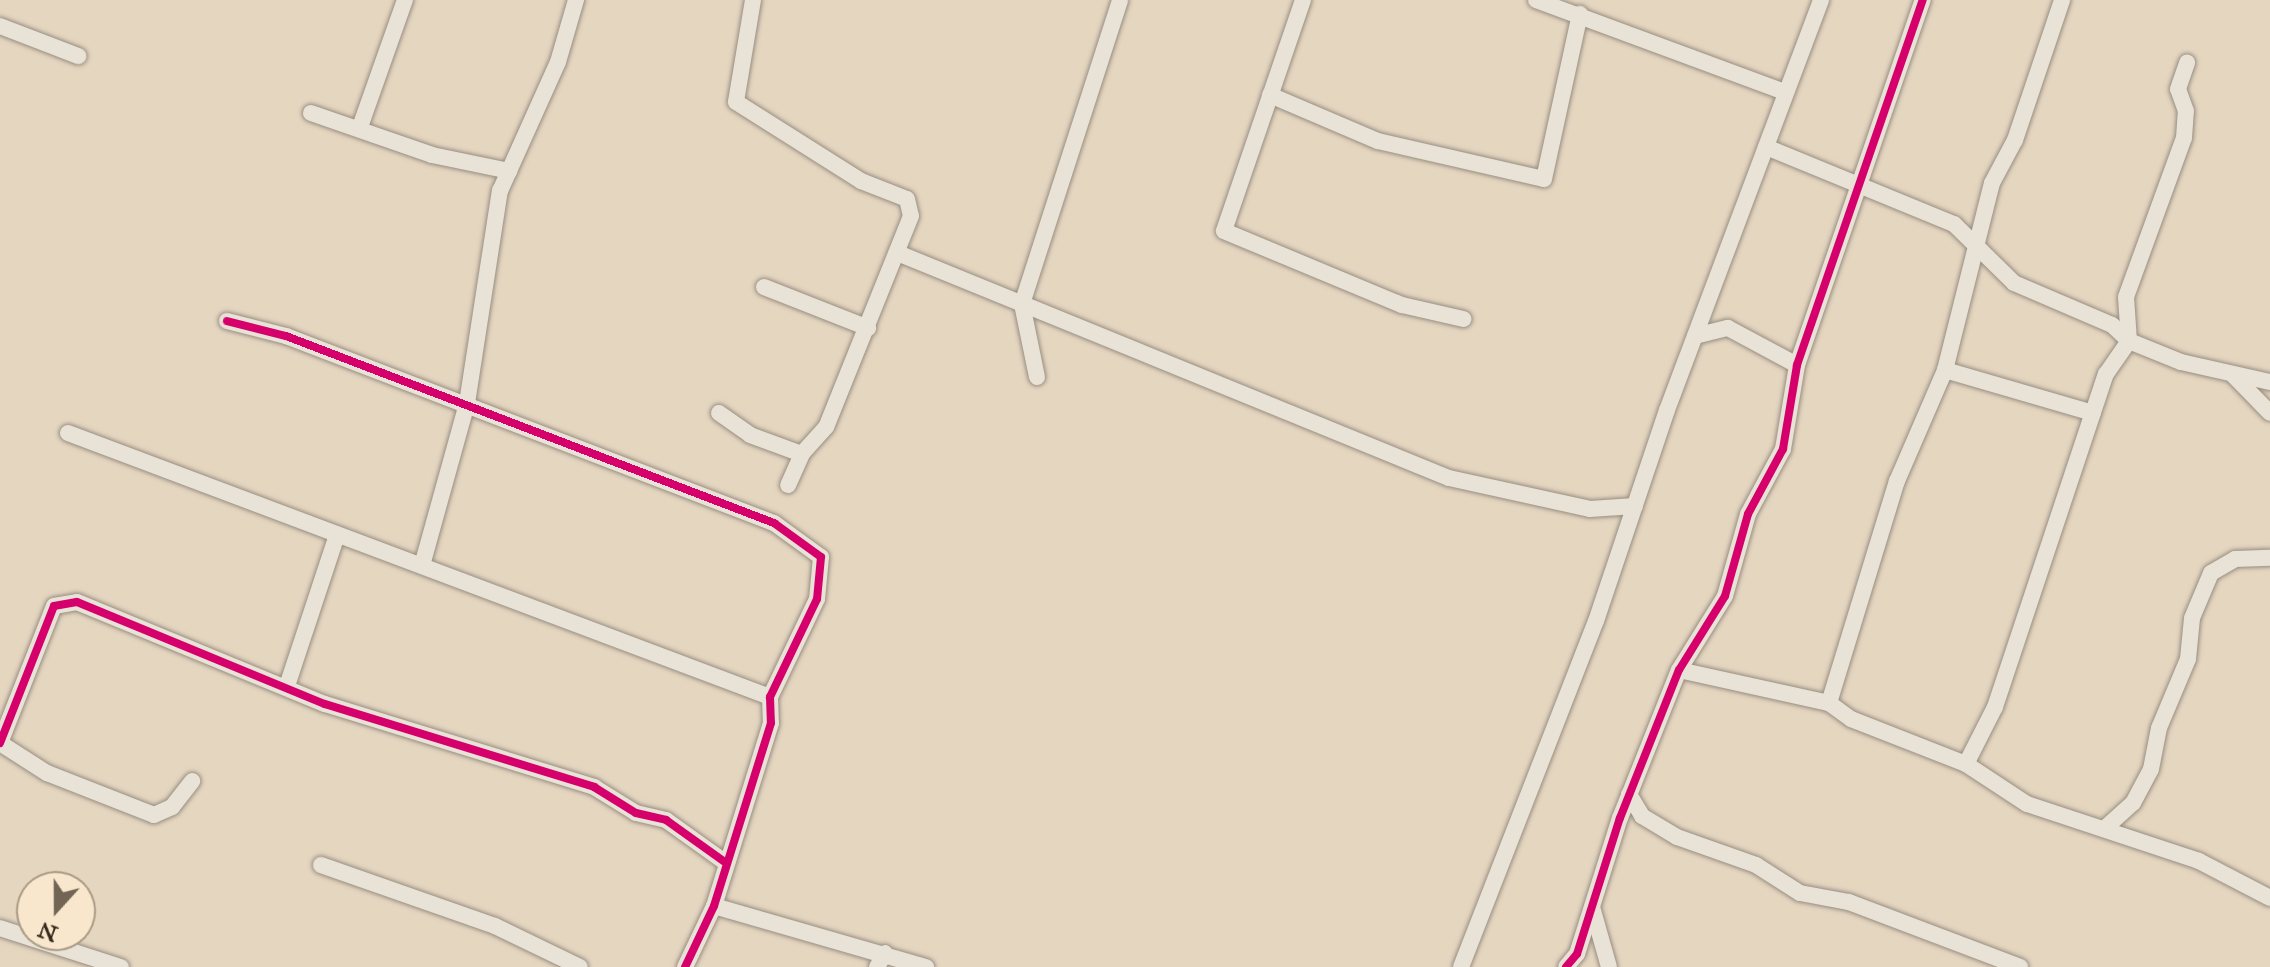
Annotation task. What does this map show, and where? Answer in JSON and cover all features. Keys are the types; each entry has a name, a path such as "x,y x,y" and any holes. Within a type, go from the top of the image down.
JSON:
{"street":[{"path":"360,127 405,0"},
{"path":"423,562 467,403 493,222 509,171 558,62 576,0"},
{"path":"753,0 736,102 861,181 907,199 911,216 900,254 826,427 802,454 788,485"},
{"path":"1037,377 1022,304 1120,0"},
{"path":"1303,0 1224,231 1402,305 1463,319"},
{"path":"1536,0 1785,92"},
{"path":"1461,967 1821,0"},
{"path":"1566,967 1577,954 1620,818 1679,670 1725,596 1748,514 1783,449 1797,365 1863,186 1923,0"},
{"path":"1829,703 1897,481 1945,370 1992,183 2015,140 2062,0"},
{"path":"1270,95 1378,141 1544,179 1580,14"},
{"path":"0,26 78,56"},
{"path":"1966,764 1995,707 2106,374 2129,341 2126,297 2184,138 2186,111 2178,89 2187,63"},
{"path":"311,113 360,127 432,155 509,171"},
{"path":"1766,147 1954,224 2014,283 2112,325 2129,341 2232,374 2270,382"},
{"path":"900,254 1449,478 1590,509 1635,506"},
{"path":"764,287 868,328"},
{"path":"227,321 286,336 467,403 690,496 774,523 811,546 821,557 817,599 770,697 771,723 714,906 685,967"},
{"path":"1695,336 1728,328 1797,365"},
{"path":"1945,370 2093,413"},
{"path":"2232,374 2270,413"},
{"path":"719,413 750,435 802,454"},
{"path":"68,433 171,468 336,538 423,562 770,697"},
{"path":"287,686 336,538"},
{"path":"2104,829 2125,813 2151,769 2159,728 2188,659 2189,626 2211,573 2235,559 2270,558"},
{"path":"192,781 172,807 154,815 47,773 0,743 61,602 77,602 357,715 413,727 594,787 636,813 666,820 726,863"},
{"path":"1688,653 1702,671"},
{"path":"1679,670 1702,671 1778,696 1829,703 1851,719 1966,764 2027,804 2199,861 2270,898"},
{"path":"1629,794 1642,816 1677,837 1756,865 1800,893 1849,902 2020,967"},
{"path":"2125,813 2129,840"},
{"path":"1620,818 1642,816"},
{"path":"321,865 495,926 580,967"},
{"path":"714,906 881,960 926,967"},
{"path":"1591,906 1609,967"},
{"path":"0,928 121,967"}],"cycle path":[{"path":"1566,967 1577,954 1620,818 1679,670 1725,596 1748,514 1783,449 1797,365 1923,0"},
{"path":"227,321 286,336 774,523 821,557 817,599 770,697 771,723 714,906 685,967"},
{"path":"0,743 54,606 77,602 325,704 594,787 636,813 666,820 726,863"}]}
